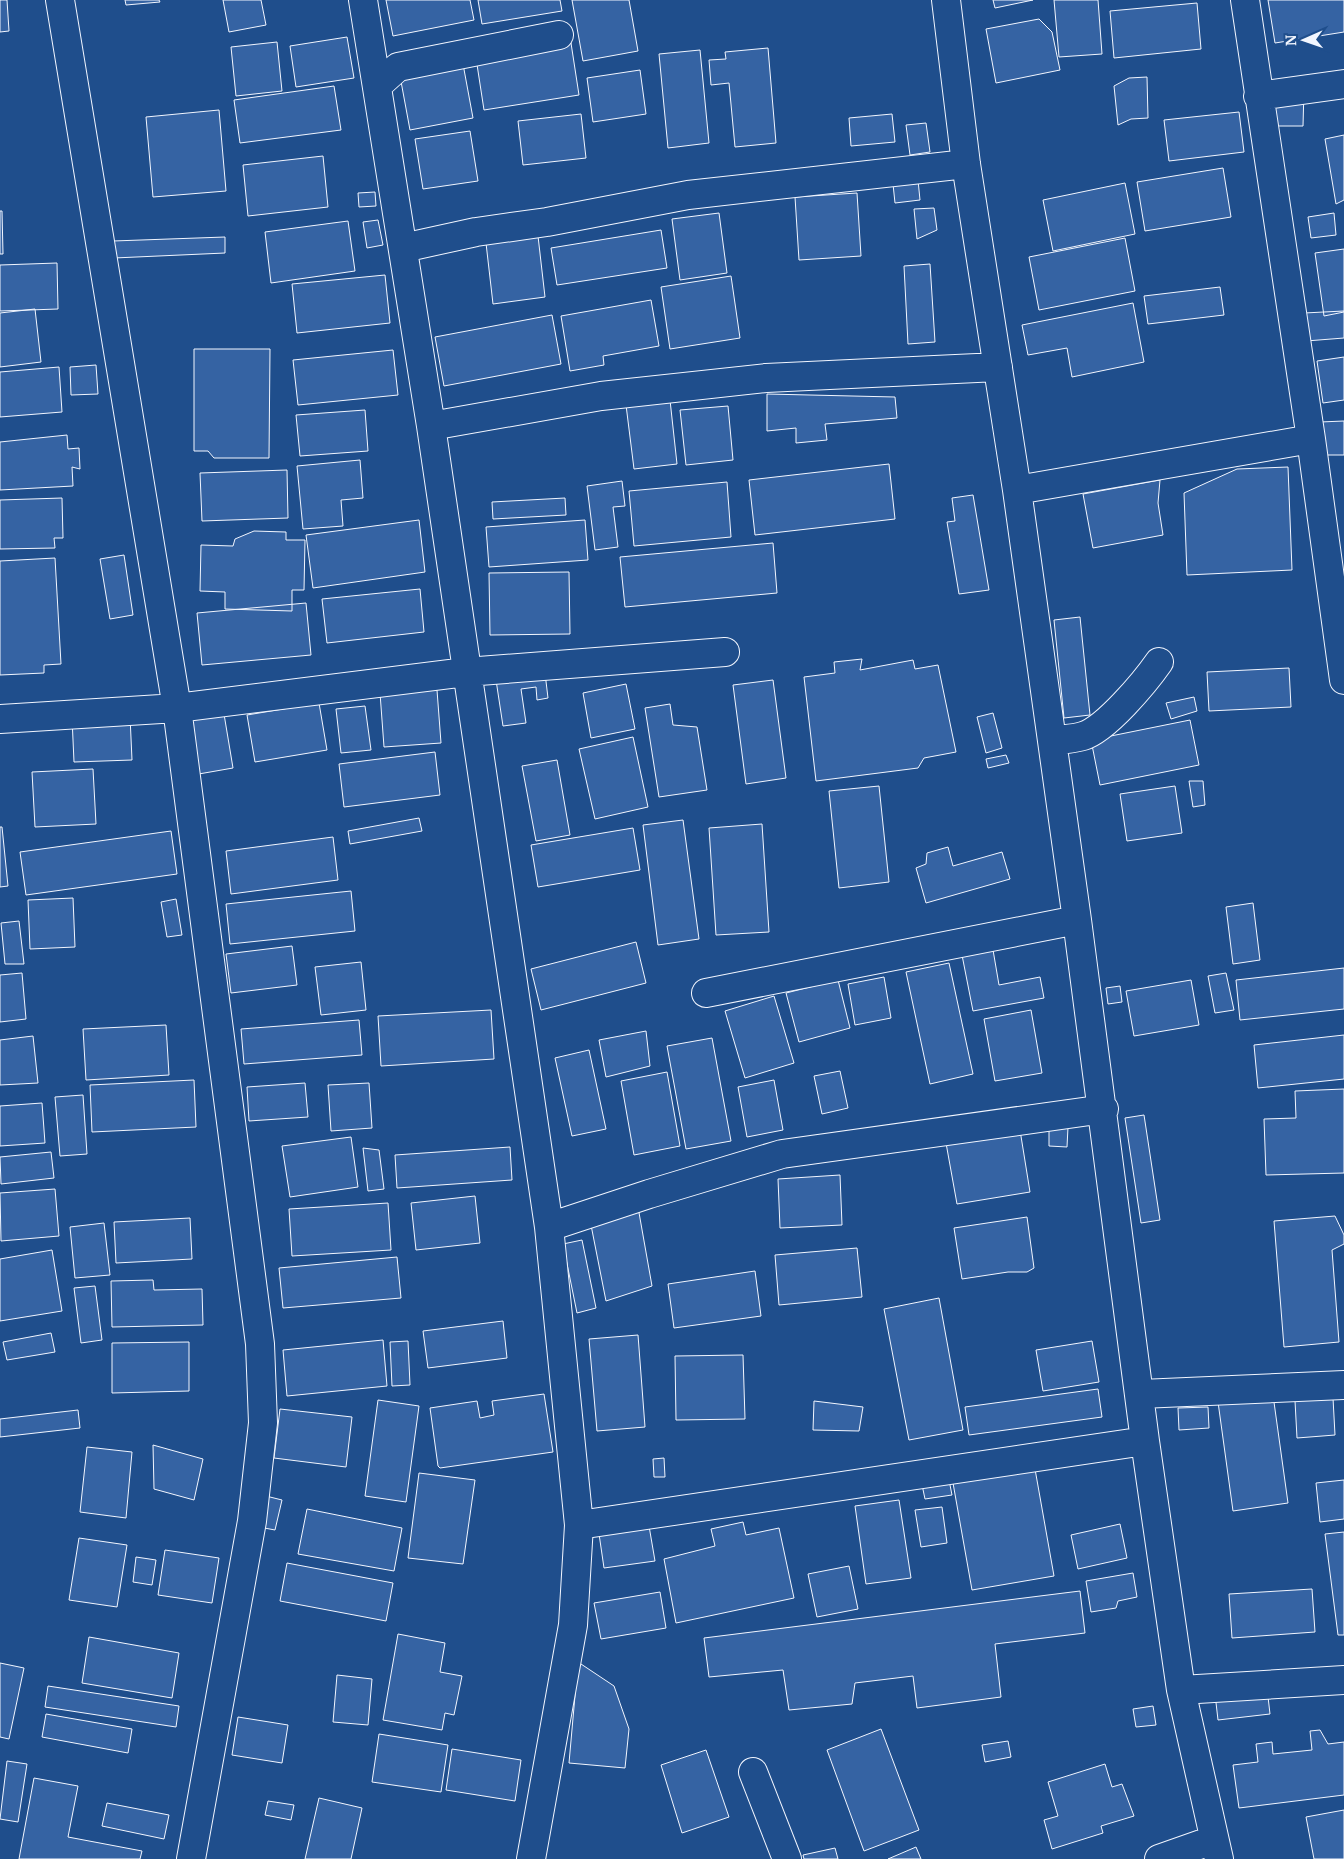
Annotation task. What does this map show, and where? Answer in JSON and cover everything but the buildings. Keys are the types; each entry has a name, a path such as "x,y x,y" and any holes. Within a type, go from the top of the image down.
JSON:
{"street":[{"path":"60,0 177,708 260,1344 263,1423 252,1521 191,1859"},
{"path":"363,0 431,426 548,1227 579,1525 573,1625 531,1859"},
{"path":"946,0 966,164 1017,490 1104,1110 1141,1394 1145,1440 1181,1690 1216,1849 1159,1859"},
{"path":"1245,0 1311,439 1344,680"},
{"path":"377,86 398,67 559,35"},
{"path":"1258,96 1344,84"},
{"path":"403,248 476,232 547,222 688,195 966,164"},
{"path":"431,426 601,396 766,378 998,367"},
{"path":"1017,490 1311,439"},
{"path":"0,719 177,708 466,672 725,652"},
{"path":"1052,741 1084,736 1102,726 1146,680 1159,662"},
{"path":"706,993 1077,920"},
{"path":"548,1227 782,1154 1104,1110"},
{"path":"1141,1394 1344,1385"},
{"path":"579,1525 1145,1440"},
{"path":"1181,1690 1344,1680"},
{"path":"753,1772 787,1859"}]}
